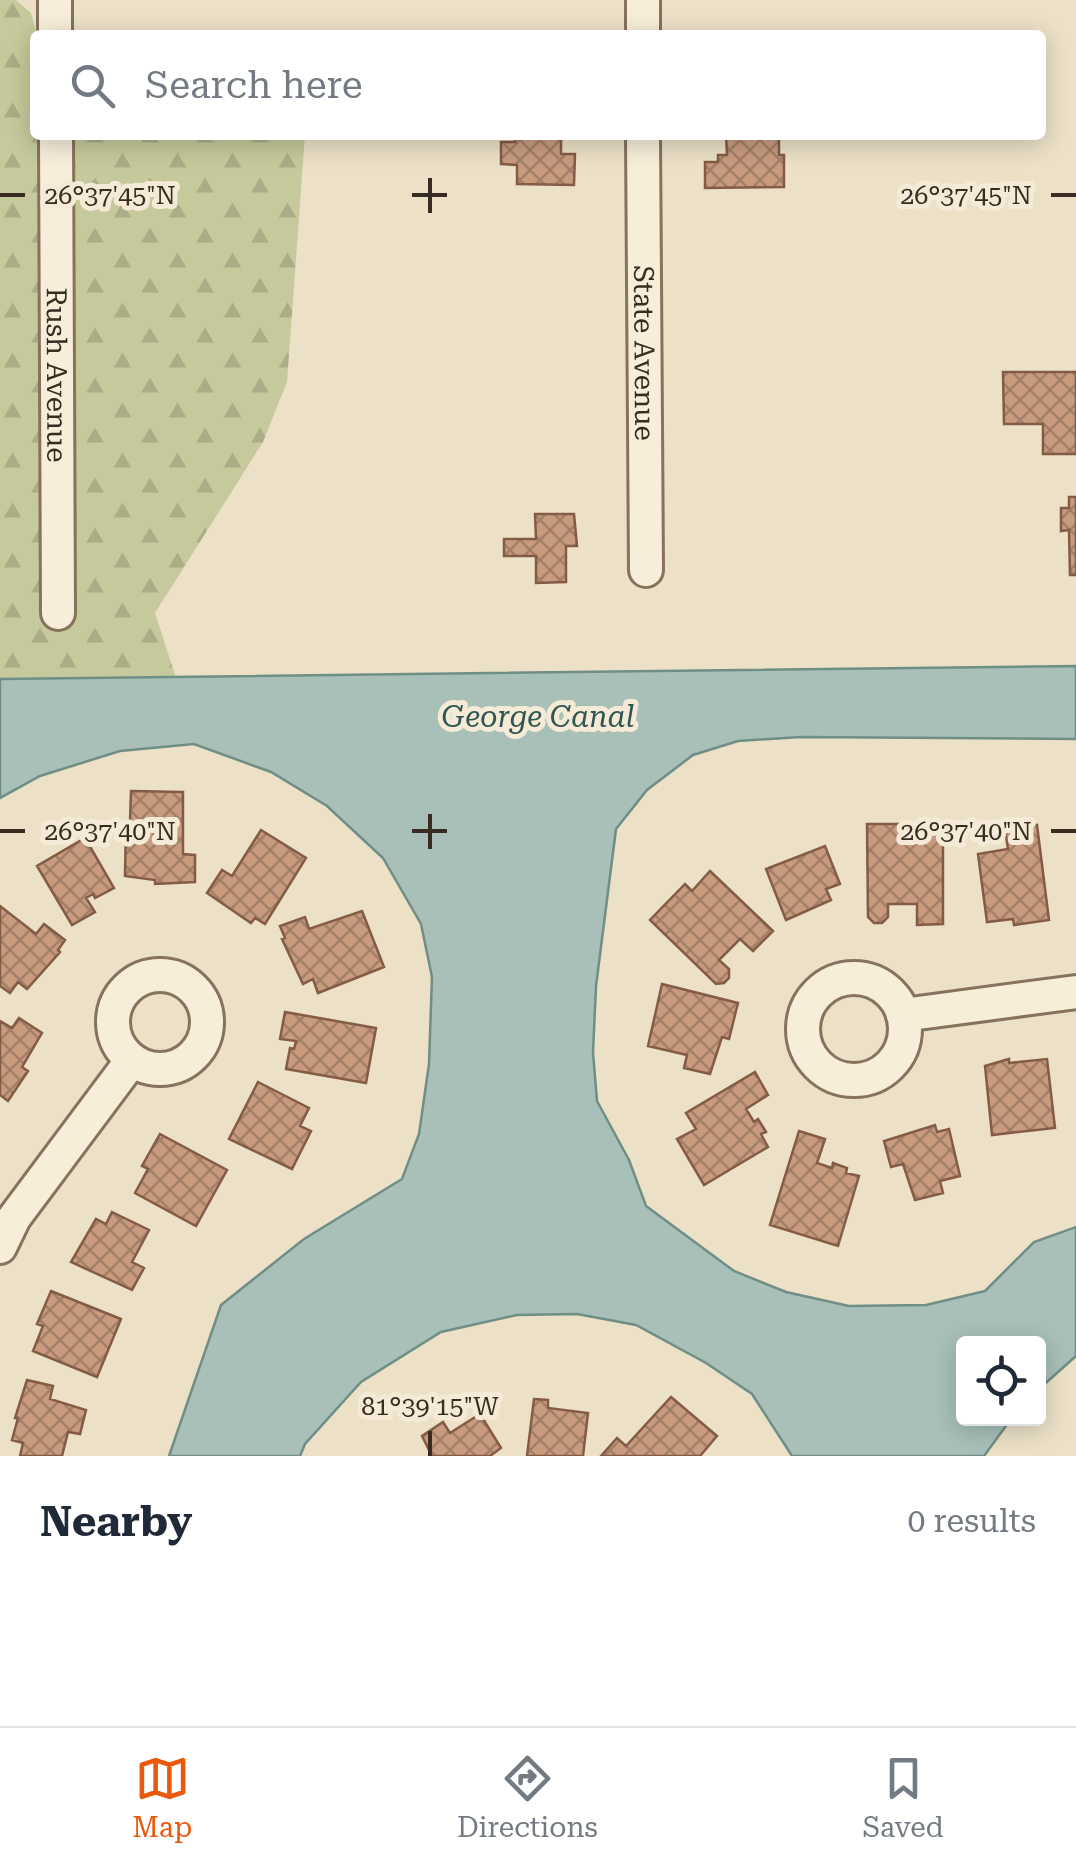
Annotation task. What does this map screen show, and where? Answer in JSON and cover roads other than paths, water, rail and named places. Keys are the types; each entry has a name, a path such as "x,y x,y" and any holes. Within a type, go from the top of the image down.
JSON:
{"street":[{"path":"55,0 55,30"},
{"path":"642,0 643,30"},
{"name":"Rush Avenue","path":"56,140 58,613"},
{"name":"State Avenue","path":"643,140 646,570"},
{"path":"904,1015 1076,992"},
{"path":"0,1247 14,1218 132,1060"}],"water":[{"name":"George Canal","path":"1076,666 1076,739 801,737 738,741 693,755 647,790 616,829 596,986 593,1052 597,1101 629,1160 646,1206 734,1271 786,1292 849,1306 926,1305 985,1291 1034,1242 1076,1227 1076,1356 1046,1383 1046,1336 956,1336 956,1426 1006,1426 984,1456 792,1456 752,1394 706,1363 636,1325 577,1314 517,1315 441,1332 361,1382 305,1444 300,1456 169,1456 221,1305 304,1239 402,1179 419,1134 429,1064 432,977 421,924 383,858 327,806 271,772 194,744 120,751 40,776 0,798 0,679"}]}
